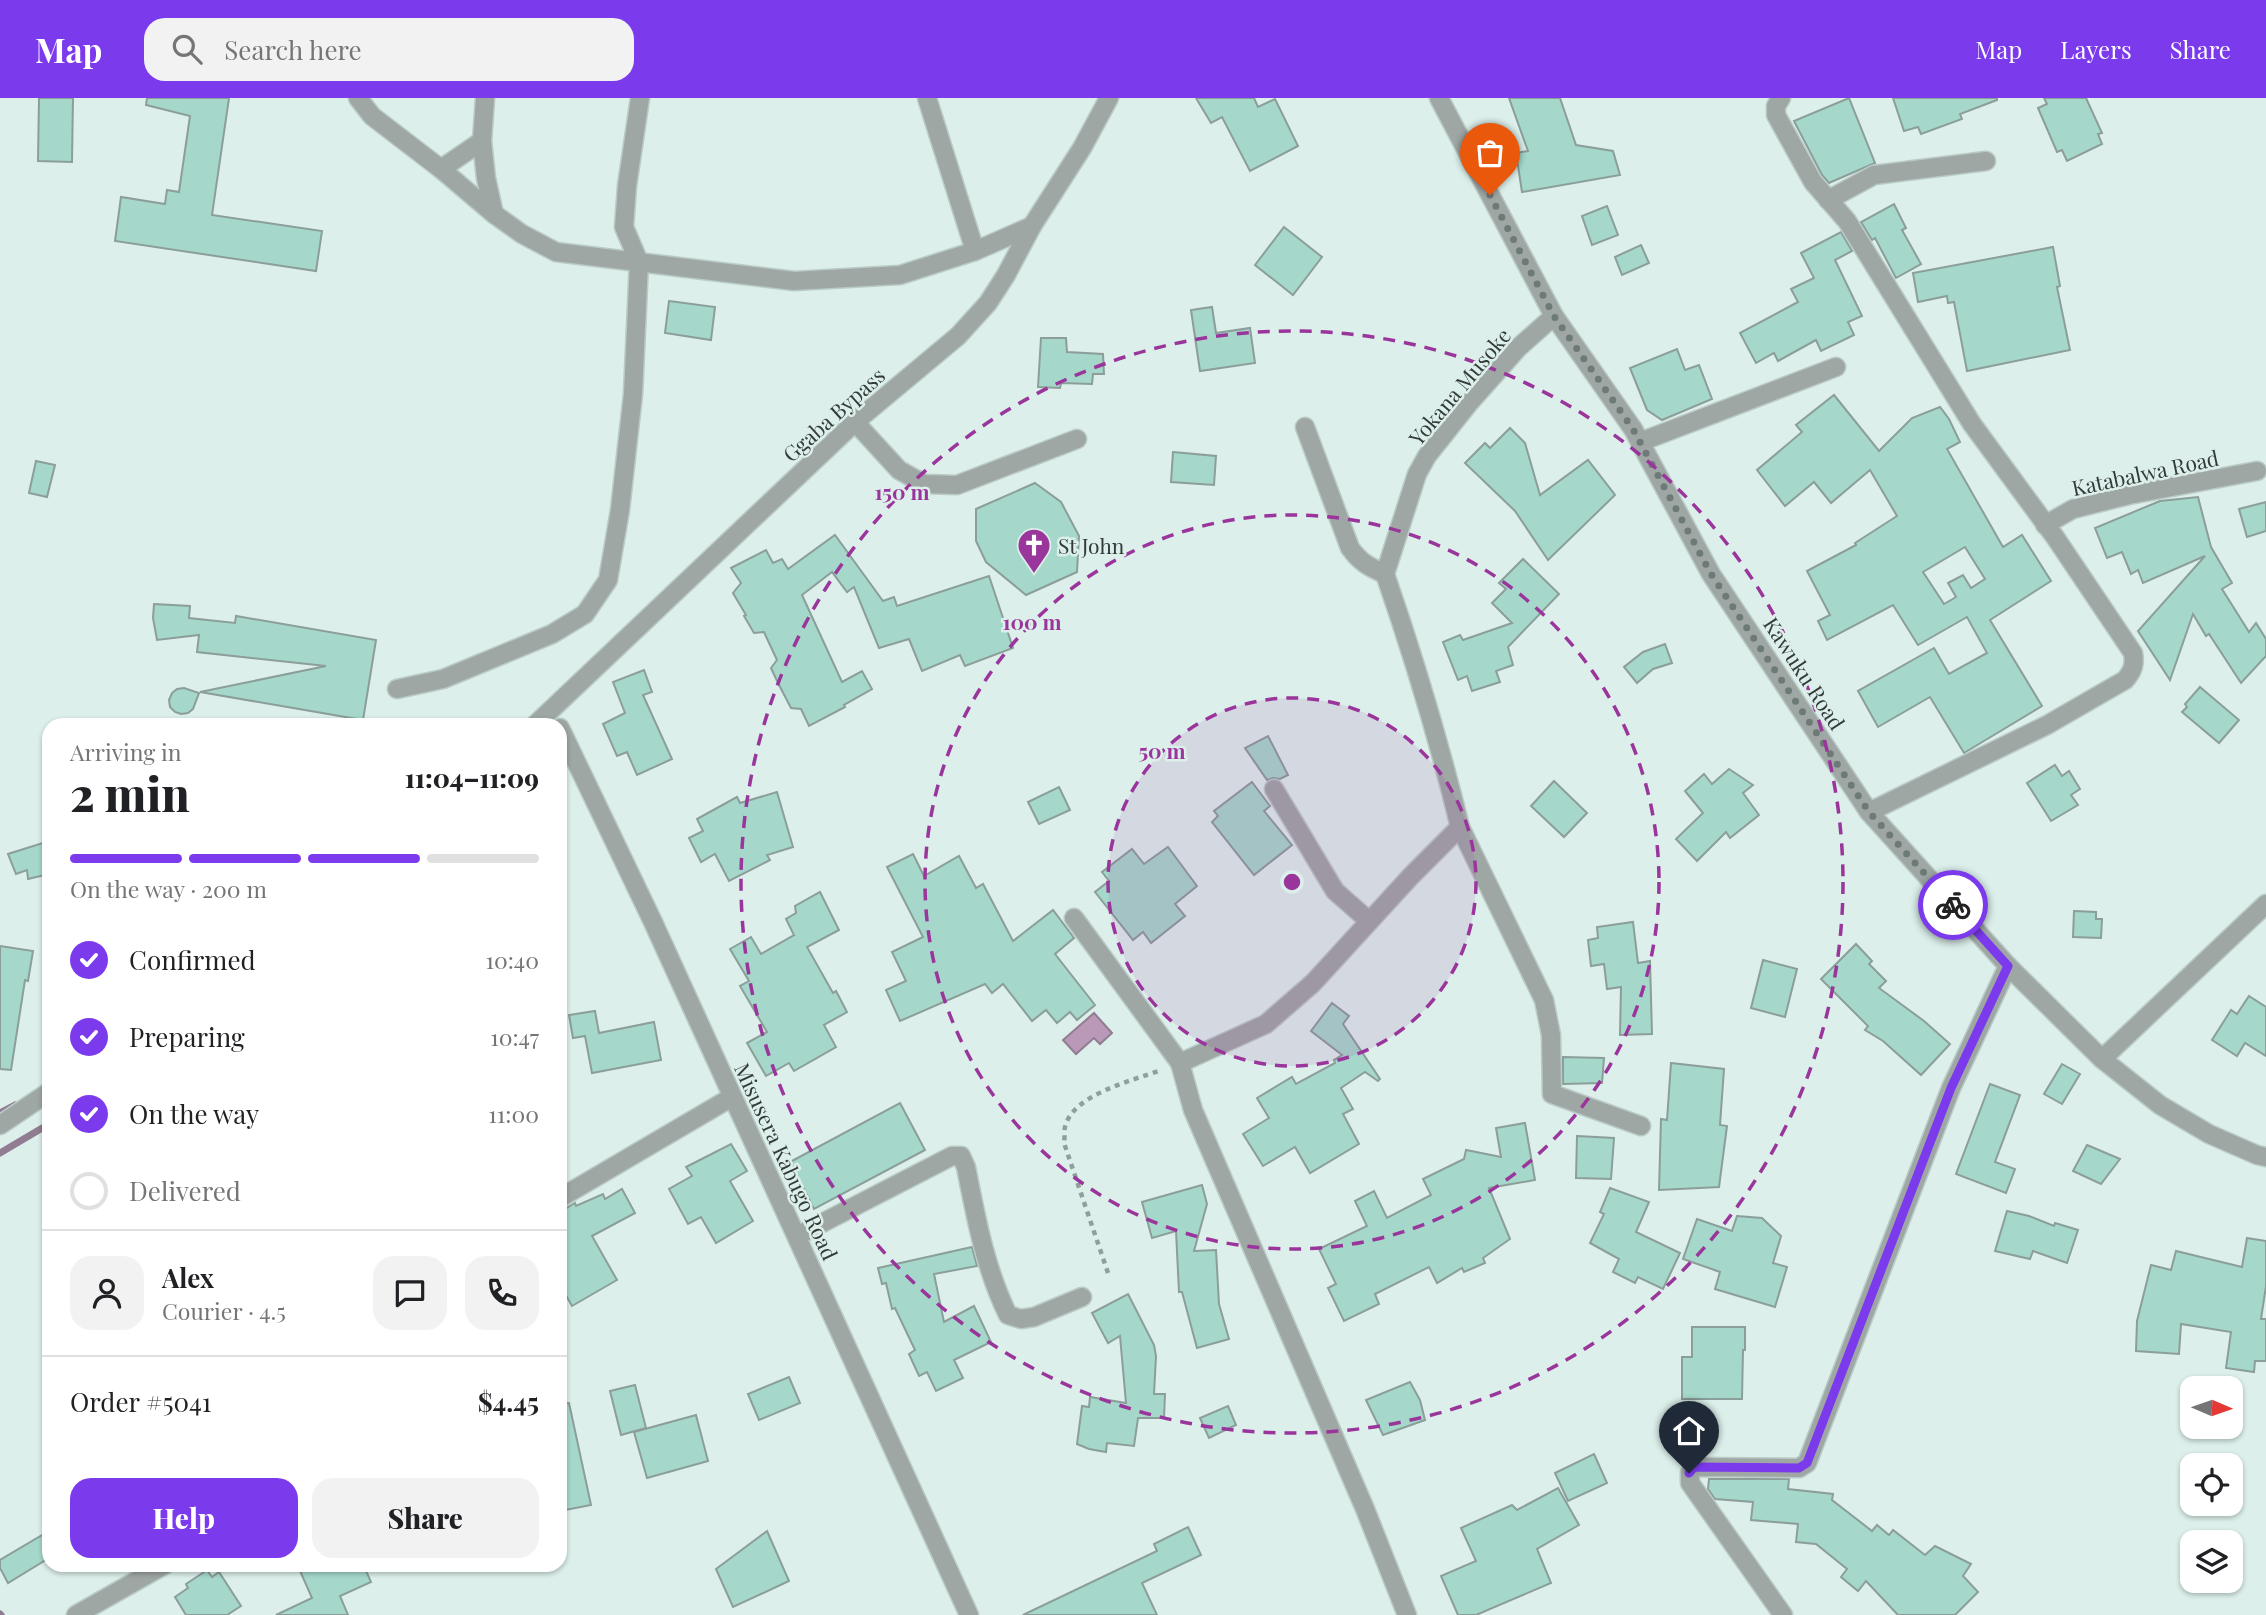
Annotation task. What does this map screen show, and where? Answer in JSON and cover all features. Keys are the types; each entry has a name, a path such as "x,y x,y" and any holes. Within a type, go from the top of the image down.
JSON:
{"street":[{"path":"358,98 372,116 494,214 522,234 556,252 794,281 900,275 975,251 1032,226"},
{"path":"485,98 482,141 494,214"},
{"path":"397,689 443,679 552,635 585,614 608,580 620,510 633,394 639,262 624,227 640,98"},
{"path":"927,98 975,251"},
{"name":"Ggaba Bypass","path":"560,718 855,422 958,336 988,303 1032,226 1082,148 1109,98"},
{"name":"Kawuku Road","path":"1439,98 1554,316 1633,429 1711,574 1869,812 2008,966 2102,1059 2160,1105 2209,1134 2266,1157"},
{"path":"1781,98 1776,106 1776,115 1813,182 1847,221 1972,424 2133,653 2135,662 2125,680 2047,725 1869,812"},
{"path":"441,169 482,141"},
{"path":"1828,200 1874,175 1986,161"},
{"name":"Yokana Musoke","path":"1385,574 1417,474 1427,456 1518,348 1554,316"},
{"path":"1640,442 1836,367"},
{"path":"855,422 899,470 924,484 957,485 1077,439"},
{"path":"1305,427 1350,548 1358,560 1385,574 1423,687 1460,827 1540,990 1551,1035 1552,1094 1641,1126"},
{"name":"Katabalwa Road","path":"2045,525 2073,509 2129,495 2257,471"},
{"name":"Misusera Kabugo Road","path":"567,742 653,922 969,1615"},
{"path":"1274,789 1335,891 1369,921"},
{"path":"1180,1063 1266,1024 1313,983 1460,827"},
{"path":"2102,1059 2266,904"},
{"path":"1074,918 1180,1063 1193,1110 1365,1509 1407,1615"},
{"path":"1783,1615 1690,1483 1689,1473 1694,1467 1799,1468 1807,1463 1951,1088 2008,966"},
{"path":"0,1125 42,1097"},
{"path":"567,1194 732,1097"},
{"path":"797,1236 953,1156 961,1156 966,1167 982,1245 998,1295 1008,1315 1021,1320 1034,1317 1082,1297"},
{"path":"76,1615 152,1572"}],"path":[{"path":"1108,1273 1064,1143 1065,1125 1078,1105 1101,1092 1180,1063"}],"shaded area":[{"path":"1094,1013 1112,1033 1100,1044 1094,1038 1076,1054 1063,1040"}],"building":[{"path":"39,98 73,98 72,162 38,161"},
{"path":"147,98 229,98 212,215 322,231 316,271 115,241 121,197 165,204 167,190 179,192 190,116 146,105"},
{"path":"1196,98 1254,98 1258,107 1275,99 1298,146 1250,171 1222,117 1211,123"},
{"path":"1509,98 1560,98 1576,145 1613,151 1620,175 1522,192 1516,153 1528,151"},
{"path":"1849,98 1875,163 1829,183 1822,175 1794,121"},
{"path":"1893,98 1997,100 1960,114 1962,119 1921,134 1918,127 1904,131"},
{"path":"2044,98 2086,98 2102,133 2098,134 2102,144 2067,161 2062,150 2057,152 2038,108 2047,104"},
{"path":"1894,204 1906,228 1902,230 1921,264 1896,278 1875,238 1872,240 1861,222"},
{"path":"1607,206 1618,235 1592,245 1582,216"},
{"path":"1284,227 1322,257 1293,295 1255,265"},
{"path":"1841,232 1852,251 1835,260 1862,316 1848,322 1854,335 1821,351 1816,340 1778,361 1774,353 1756,363 1740,333 1798,302 1791,289 1814,278 1801,253"},
{"path":"1641,245 1649,263 1622,275 1615,257"},
{"path":"2053,247 2060,286 2057,287 2070,350 1967,371 1954,302 1948,303 1947,296 1918,302 1913,273"},
{"path":"669,301 715,307 711,340 665,333"},
{"path":"1212,307 1216,333 1250,328 1255,363 1200,371 1191,310"},
{"path":"1041,338 1066,338 1067,352 1103,354 1104,374 1093,374 1092,384 1061,383 1060,388 1038,387"},
{"path":"1677,349 1685,370 1699,365 1712,399 1662,420 1647,410 1630,368"},
{"path":"1834,395 1879,451 1912,418 1940,407 1960,442 1947,449 2003,547 2022,535 2051,581 1990,620 2042,706 1964,753 1930,697 1878,727 1858,691 1934,648 1949,674 1987,653 1967,617 1918,645 1893,605 1827,640 1818,621 1830,615 1807,571 1856,545 1855,543 1897,516 1870,470 1831,503 1814,482 1785,506 1757,470 1802,432 1796,425","holes":["1965,547 1985,579 1971,588 1963,575 1948,583 1956,597 1944,604 1923,572"]},
{"path":"1510,428 1525,443 1540,495 1588,460 1615,495 1548,560 1515,511 1465,463 1485,443 1490,448"},
{"path":"1173,452 1216,456 1214,485 1171,482"},
{"path":"36,461 55,465 47,497 29,493"},
{"path":"1035,483 1061,502 1079,536 1077,572 1026,595 986,562 976,541 976,509"},
{"path":"2198,497 2211,547 2232,583 2222,589 2249,632 2256,623 2266,639 2266,656 2241,683 2193,614 2170,680 2138,631 2205,556 2143,583 2138,570 2131,574 2122,552 2107,558 2095,528 2160,501"},
{"path":"2266,502 2266,531 2247,537 2239,509"},
{"path":"835,535 883,601 894,597 897,606 989,576 1013,648 965,666 960,655 922,671 909,639 879,648 854,587 847,592 832,572 802,595 842,682 862,671 872,689 809,726 801,709 791,708 778,683 771,668 777,660 764,632 754,633 744,616 746,615 733,593 741,583 731,568 766,550 773,563 782,559 788,569"},
{"path":"1523,559 1559,594 1508,647 1513,665 1496,671 1500,682 1472,691 1467,676 1458,680 1443,642 1460,635 1463,640 1512,623 1492,603 1506,589 1499,583"},
{"path":"154,604 190,606 189,618 235,623 236,616 376,640 363,718 200,692 326,666 197,652 199,635 157,640 153,618"},
{"path":"1665,644 1672,663 1653,669 1637,683 1624,667 1643,652"},
{"path":"644,670 652,692 643,695 672,759 637,775 627,752 617,756 603,724 625,713 613,682"},
{"path":"2200,687 2239,720 2219,743 2182,712 2187,707 2185,704"},
{"path":"184,688 199,693 193,709 181,714 170,707 169,700 177,689"},
{"path":"1268,736 1288,775 1280,779 1267,780 1245,748"},
{"path":"2055,765 2062,776 2069,771 2080,789 2071,795 2078,805 2051,821 2027,783"},
{"path":"1729,769 1753,785 1743,793 1759,815 1730,838 1726,832 1697,861 1676,839 1703,813 1685,791 1704,774 1712,784"},
{"path":"1554,781 1587,813 1564,837 1531,806"},
{"path":"1252,782 1270,806 1264,811 1292,845 1254,875 1212,822 1218,816 1214,811"},
{"path":"1059,787 1070,810 1039,824 1028,802"},
{"path":"777,792 793,847 767,855 770,860 729,881 715,854 701,862 689,838 703,831 697,819 737,797 740,803"},
{"path":"42,843 42,876 28,879 27,870 16,874 8,854"},
{"path":"1168,847 1197,886 1175,904 1185,916 1151,943 1143,932 1133,940 1095,892 1109,881 1102,872 1132,849 1144,864"},
{"path":"913,854 924,876 959,856 976,888 983,884 1013,941 1053,910 1074,938 1055,954 1095,1005 1077,1020 1070,1012 1057,1023 1046,1010 1032,1021 1003,984 992,993 985,984 900,1021 886,990 906,981 892,952 923,937 887,867"},
{"path":"820,892 839,930 807,947 847,1012 824,1025 836,1047 794,1071 789,1063 766,1076 747,1043 767,1032 740,986 749,981 730,949 751,937 761,954 794,935 786,919 796,913 795,906"},
{"path":"2074,911 2096,912 2096,919 2102,919 2101,938 2073,937"},
{"path":"1633,922 1638,963 1650,961 1652,1034 1620,1035 1621,987 1607,989 1604,964 1591,966 1588,940 1598,938 1597,927"},
{"path":"1856,944 1872,961 1869,964 1886,981 1879,988 1950,1044 1921,1075 1883,1041 1865,1030 1868,1026 1821,979"},
{"path":"0,946 33,951 28,981 25,980 11,1070 0,1069"},
{"path":"1763,960 1797,969 1785,1017 1751,1008"},
{"path":"2249,996 2266,1007 2266,1056 2245,1043 2237,1056 2212,1040 2231,1010 2237,1014"},
{"path":"1332,1003 1349,1016 1343,1024 1380,1079 1378,1081 1365,1072 1341,1088 1353,1109 1343,1114 1359,1144 1310,1173 1295,1147 1263,1166 1243,1134 1269,1118 1257,1098 1292,1077 1296,1084 1335,1063 1334,1060 1342,1055 1311,1031"},
{"path":"595,1011 599,1033 654,1022 661,1060 592,1073 585,1036 573,1038 569,1015"},
{"path":"1563,1057 1604,1058 1602,1083 1563,1084"},
{"path":"1671,1063 1724,1069 1720,1125 1727,1126 1719,1187 1659,1190 1661,1119 1667,1120"},
{"path":"2062,1064 2080,1074 2062,1104 2044,1094"},
{"path":"1990,1084 2020,1095 1995,1162 2015,1169 2006,1193 1956,1174"},
{"path":"900,1103 925,1150 814,1209 790,1162"},
{"path":"1525,1123 1535,1180 1489,1188 1510,1239 1483,1258 1485,1263 1464,1272 1462,1268 1437,1283 1429,1267 1375,1294 1379,1304 1344,1321 1328,1288 1336,1284 1319,1249 1367,1226 1355,1201 1374,1191 1387,1218 1431,1195 1423,1179 1464,1159 1466,1150 1501,1157 1496,1128"},
{"path":"1577,1136 1614,1138 1611,1179 1576,1178"},
{"path":"731,1144 747,1171 730,1181 753,1221 716,1243 701,1217 688,1224 669,1189 692,1176 686,1167"},
{"path":"2087,1145 2120,1159 2101,1184 2073,1171"},
{"path":"1202,1185 1207,1204 1194,1251 1216,1250 1219,1304 1229,1339 1197,1348 1182,1292 1179,1292 1176,1231 1152,1238 1142,1202"},
{"path":"1610,1188 1649,1202 1636,1232 1680,1253 1663,1289 1638,1277 1635,1283 1613,1272 1619,1259 1590,1243 1604,1214 1600,1212"},
{"path":"622,1189 635,1213 592,1236 617,1280 572,1306 567,1297 567,1208 603,1194 605,1199"},
{"path":"2007,1211 2054,1226 2055,1223 2078,1230 2067,1263 2033,1251 2030,1259 1995,1251"},
{"path":"1737,1216 1762,1218 1781,1236 1773,1263 1787,1267 1775,1307 1715,1289 1720,1272 1683,1259 1697,1219 1732,1231"},
{"path":"2247,1238 2266,1241 2266,1286 2261,1319 2266,1319 2266,1361 2255,1361 2254,1372 2226,1368 2231,1332 2181,1324 2179,1354 2136,1351 2137,1321 2151,1265 2171,1270 2176,1251 2242,1267"},
{"path":"972,1247 977,1266 934,1274 944,1322 974,1306 991,1342 954,1360 963,1378 936,1391 927,1372 919,1376 909,1354 915,1350 895,1308 892,1309 886,1283 882,1284 878,1268"},
{"path":"1128,1294 1154,1345 1154,1394 1165,1394 1164,1418 1138,1418 1134,1446 1107,1443 1106,1452 1089,1449 1077,1444 1082,1406 1089,1407 1090,1397 1126,1403 1120,1336 1108,1343 1092,1313"},
{"path":"1692,1327 1745,1327 1742,1399 1682,1399 1682,1357 1692,1357"},
{"path":"789,1377 800,1403 759,1420 748,1394"},
{"path":"1410,1382 1420,1400 1425,1420 1383,1435 1366,1400"},
{"path":"635,1385 646,1428 621,1435 610,1391"},
{"path":"567,1403 591,1505 567,1510"},
{"path":"1228,1406 1236,1425 1209,1438 1200,1418"},
{"path":"696,1415 708,1461 647,1478 634,1432"},
{"path":"1594,1454 1607,1483 1568,1501 1555,1473"},
{"path":"1709,1479 1789,1479 1788,1489 1833,1494 1832,1500 1872,1531 1877,1525 1889,1535 1893,1530 1925,1555 1935,1546 1971,1564 1963,1576 1978,1592 1955,1615 1898,1615 1866,1581 1858,1591 1841,1577 1847,1569 1816,1544 1796,1542 1798,1524 1751,1520 1753,1502 1715,1499 1708,1489"},
{"path":"1558,1488 1579,1525 1537,1549 1551,1583 1476,1615 1458,1615 1441,1576 1476,1561 1461,1528 1512,1505 1517,1510"},
{"path":"1188,1527 1201,1555 1142,1583 1157,1615 1023,1615 1157,1551 1154,1544"},
{"path":"767,1531 789,1581 733,1607 716,1569"},
{"path":"42,1535 42,1562 8,1583 0,1568 0,1560"},
{"path":"204,1572 208,1572 212,1577 219,1572 241,1606 227,1615 186,1615 175,1597 188,1588 186,1584"},
{"path":"301,1572 367,1572 371,1582 340,1596 348,1615 276,1615 312,1598"}],"waterway":[{"path":"0,1113 15,1105"},
{"path":"0,1153 42,1128"}],"way so far":[{"path":"1490,195 1554,316 1633,429 1711,574 1869,812 1953,905"}],"place":[{"name":"St John","path":"1034,575"}],"route":[{"path":"1689,1473 1694,1467 1799,1468 1807,1463 1951,1088 2008,966 1953,905"}]}
